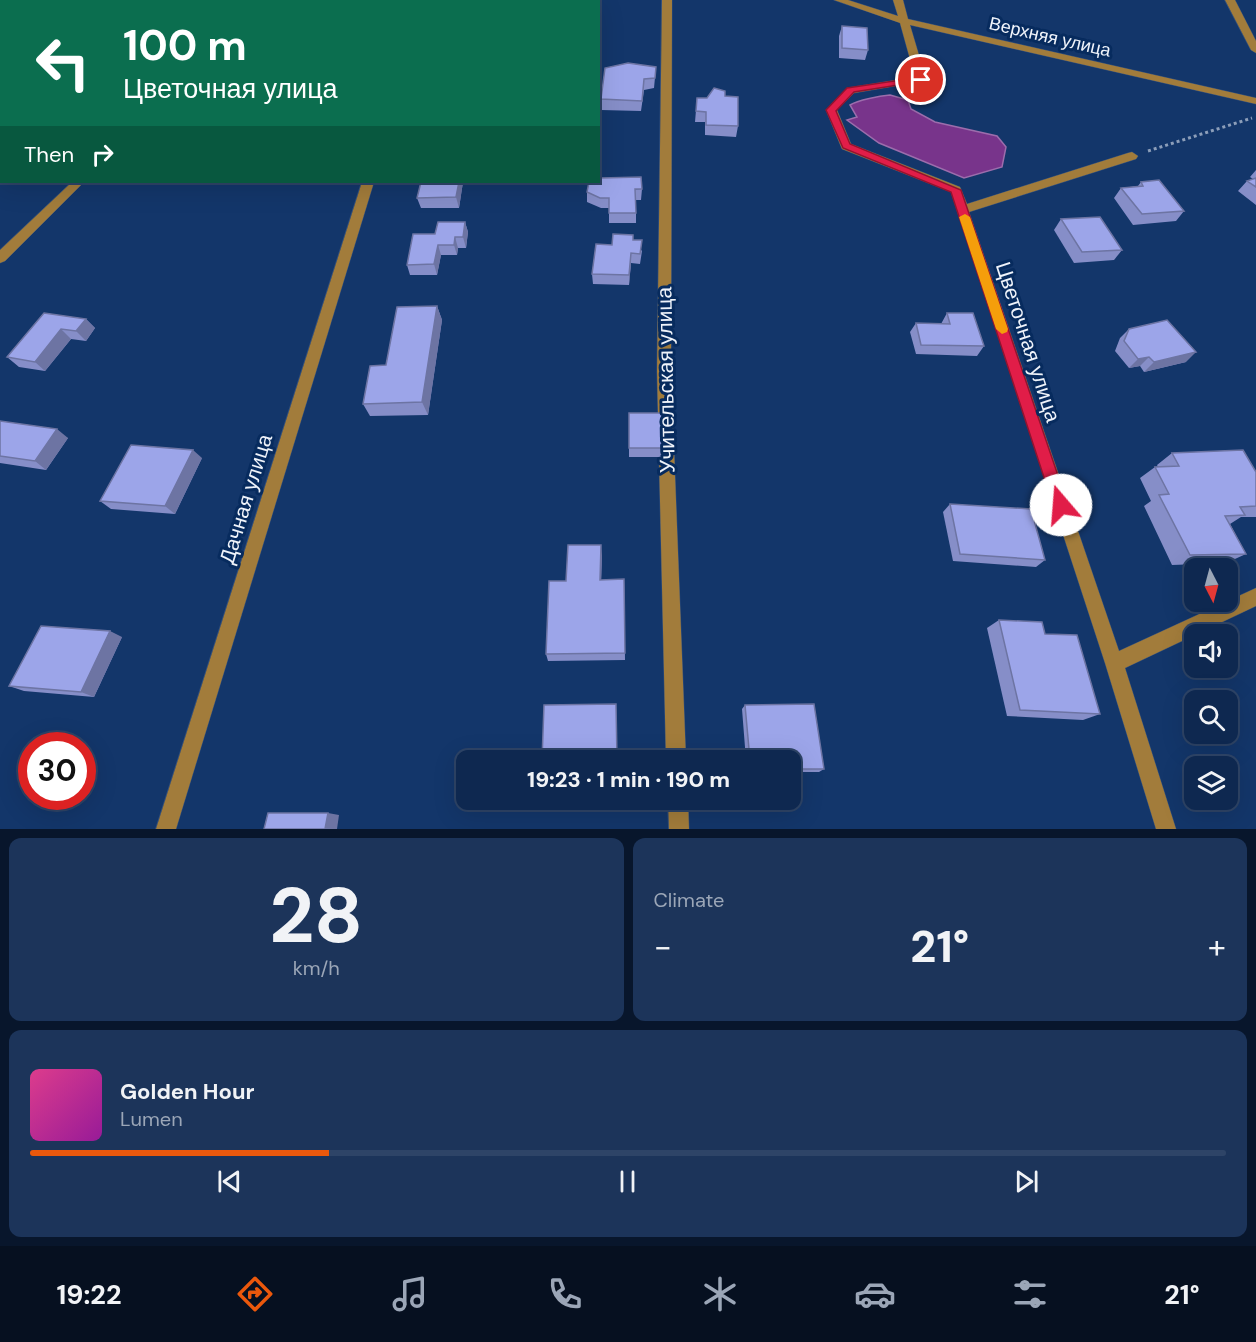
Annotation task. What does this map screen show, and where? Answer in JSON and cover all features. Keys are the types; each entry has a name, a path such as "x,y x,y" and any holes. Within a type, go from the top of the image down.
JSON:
{"street":[{"name":"Учительская улица","path":"667,0 664,371 676,750"},
{"name":"Верхняя улица","path":"838,0 904,21 1256,101"},
{"name":"Цветочная улица","path":"898,0 921,80 851,90 831,110 846,146 956,190 1114,663 1166,829"},
{"path":"1230,0 1256,50"},
{"path":"962,210 1132,156"},
{"path":"0,258 77,183"},
{"name":"Дачная улица","path":"166,829 368,183"},
{"path":"1114,663 1256,597"},
{"path":"678,810 679,829"}],"path":[{"path":"1132,156 1256,117"}],"shaded area":[{"path":"890,95 908,100 911,109 935,122 997,136 1006,147 1002,167 964,178 879,143 847,120 857,117 850,105"}],"building":[{"path":"842,26 867,28 868,50 842,48"},
{"path":"628,63 656,67 655,78 644,79 642,101 601,99 605,68"},
{"path":"714,88 725,91 725,96 738,97 738,126 706,125 706,112 696,111 697,98 707,98"},
{"path":"641,177 642,189 635,189 636,213 609,213 609,198 600,198 587,192 589,183 600,183 600,178"},
{"path":"1256,178 1256,187 1247,181"},
{"path":"1159,180 1184,211 1142,214 1121,188 1143,186 1141,182"},
{"path":"421,183 459,183 456,197 417,198"},
{"path":"1100,217 1122,250 1082,252 1061,219"},
{"path":"438,222 465,222 463,237 455,237 454,245 438,245 434,264 407,265 413,234 435,234"},
{"path":"613,234 633,235 633,240 642,240 640,254 631,253 629,275 592,274 596,244 612,245"},
{"path":"437,306 422,402 363,404 370,366 386,365 397,307"},
{"path":"44,313 86,319 76,331 61,329 35,362 7,357"},
{"path":"947,313 973,313 984,346 921,345 916,323 950,324"},
{"path":"1167,320 1196,352 1154,362 1149,357 1138,359 1124,341 1129,329"},
{"path":"629,413 662,413 663,448 629,448"},
{"path":"0,421 57,429 35,461 0,456"},
{"path":"131,445 193,450 165,506 100,501"},
{"path":"1243,450 1256,472 1256,506 1240,507 1245,515 1225,516 1246,554 1190,555 1159,495 1169,494 1155,467 1179,466 1172,453"},
{"path":"950,504 1031,509 1045,560 960,554"},
{"path":"568,545 601,545 600,580 624,579 625,653 546,654 549,581 566,581"},
{"path":"999,620 1042,622 1045,634 1077,635 1100,714 1020,710"},
{"path":"41,626 110,631 81,692 9,686"},
{"path":"616,704 617,750 542,750 544,705"},
{"path":"814,704 824,769 801,769 801,750 749,750 745,705"},
{"path":"268,813 328,813 325,829 264,829"}],"slow traffic":[{"path":"965,217 1002,329"}],"route":[{"path":"921,80 851,90 831,110 846,146 956,190 1061,505"}]}
